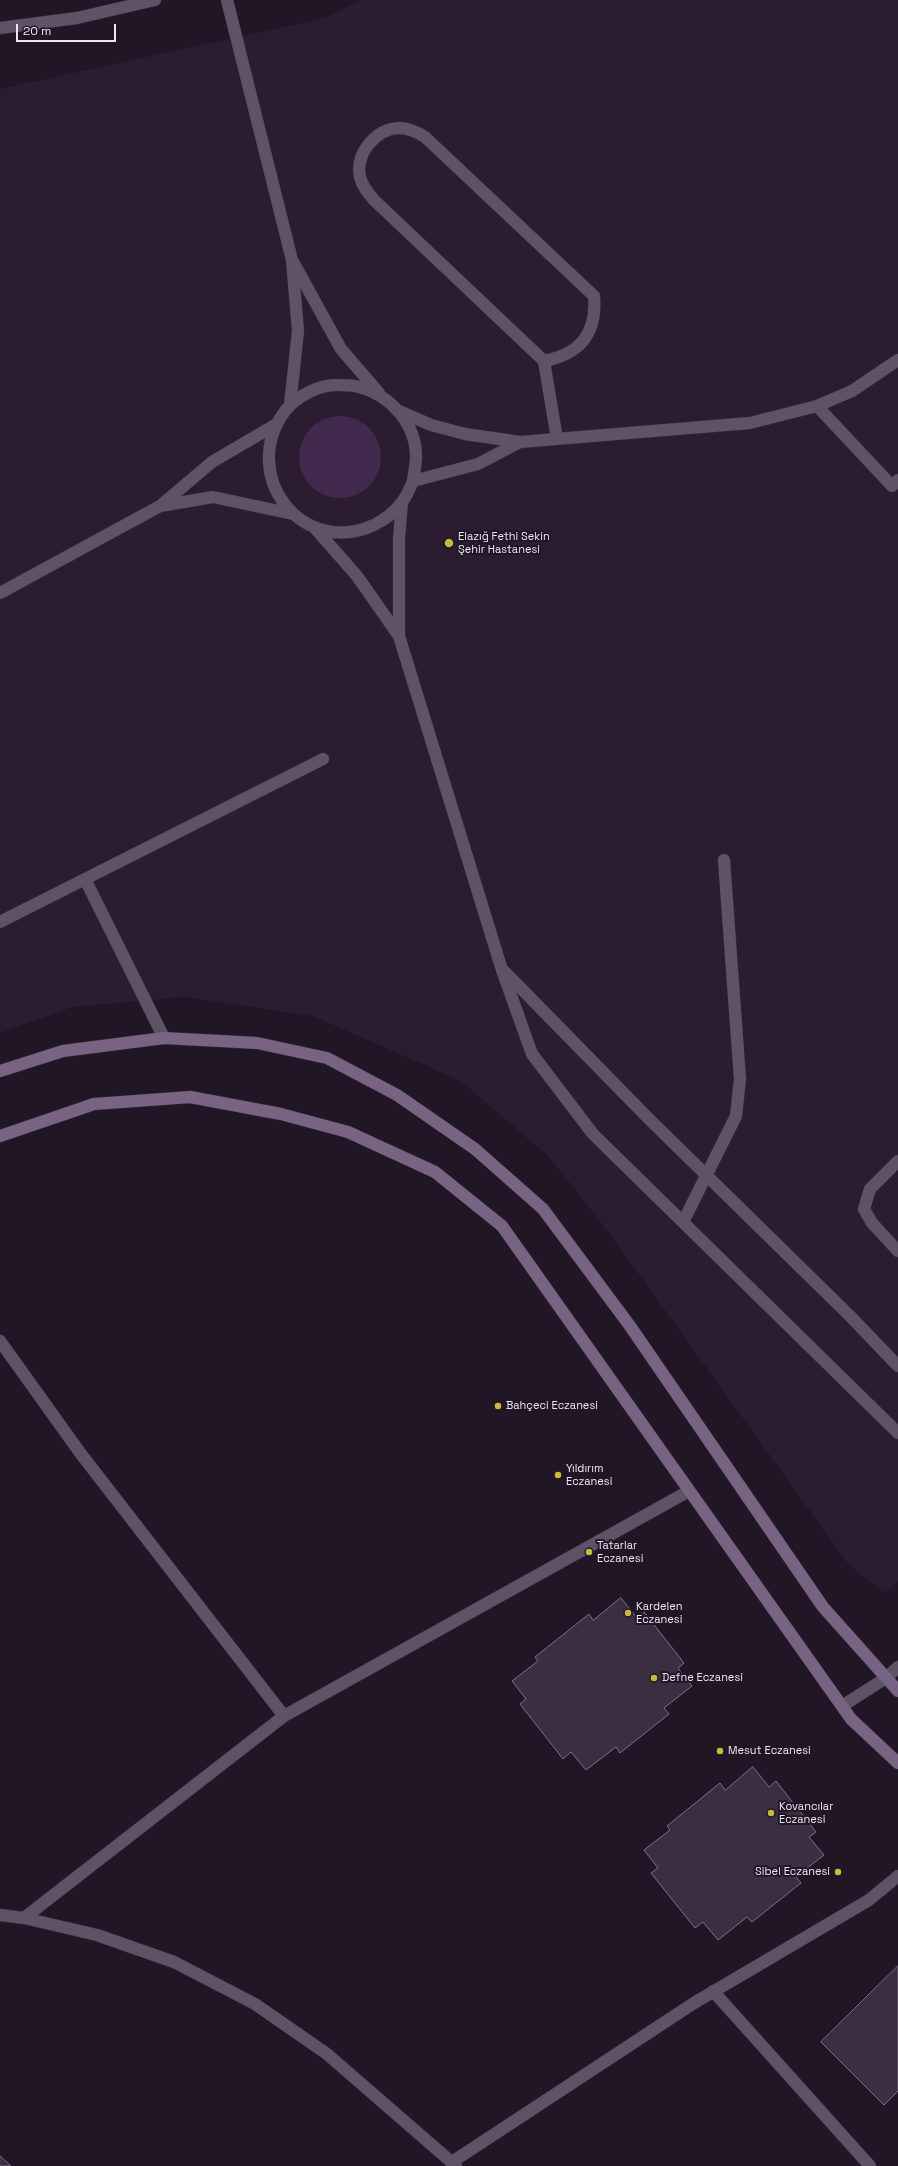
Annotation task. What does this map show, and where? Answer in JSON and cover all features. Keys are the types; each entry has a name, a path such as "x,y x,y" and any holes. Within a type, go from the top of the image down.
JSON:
{"street":[{"path":"0,28 77,18 156,0"},
{"path":"227,0 292,260 298,330 290,405"},
{"path":"544,361 559,358 573,351 584,341 592,328 596,312 594,296 425,137 413,130 399,128 386,131 374,138 365,149 360,162 360,176 365,189 374,200 544,361 557,439"},
{"path":"292,260 341,349 381,395 400,411 431,425 465,434 520,442 750,423 817,406 852,391 898,360"},
{"path":"381,395 358,386 333,385 310,392 290,405 276,425 268,449 269,473 278,496 293,514 314,527 356,576 399,636"},
{"path":"817,406 892,486 898,480"},
{"path":"314,527 338,533 362,530 384,520 402,502 413,481 416,456 412,432 400,411"},
{"path":"0,592 160,506 212,462 276,425"},
{"path":"413,481 478,464 520,442"},
{"path":"160,506 213,497 293,514"},
{"path":"402,502 399,636 502,970 532,1054 593,1134 898,1433"},
{"path":"0,922 323,758"},
{"path":"683,1222 736,1116 740,1079 724,860"},
{"path":"84,879 164,1038"},
{"path":"502,970 706,1175 850,1316 898,1366"},
{"path":"0,1071 63,1051 164,1038 257,1043 327,1058 397,1095 475,1149 543,1209 630,1326 823,1607 898,1691"},
{"path":"0,1136 94,1104 190,1097 281,1114 348,1132 435,1172 502,1226 851,1719 898,1763"},
{"path":"898,1161 870,1189 864,1209 872,1223 898,1251"},
{"path":"0,1341 81,1454 284,1716"},
{"path":"24,1918 284,1716 689,1491"},
{"path":"842,1706 886,1678 898,1667"},
{"path":"0,1915 24,1918 97,1935 174,1962 255,2004 327,2054 454,2164 713,1991 869,1900 898,1876"},
{"path":"713,1991 870,2166"}],"shaded area":[{"name":"Elazığ Fethi Sekin Şehir Hastanesi","path":"362,0 898,0 898,1581 885,1593 849,1565 607,1230 548,1156 461,1081 313,1016 185,997 72,1007 0,1033 0,89 325,18"},
{"path":"340,416 356,419 369,428 378,441 381,457 378,473 369,486 356,495 340,498 324,495 311,486 302,473 299,457 302,441 311,428 324,419"}],"building":[{"path":"621,1598 637,1618 644,1612 684,1663 678,1668 692,1686 664,1708 669,1714 620,1753 616,1747 586,1770 571,1752 563,1759 520,1704 526,1699 512,1681 538,1661 535,1657 589,1614 593,1620"},
{"path":"753,1767 769,1787 776,1781 816,1832 809,1837 824,1855 796,1877 801,1883 752,1922 747,1917 718,1940 703,1922 695,1928 651,1873 658,1868 644,1850 670,1830 667,1826 720,1783 725,1790"},
{"path":"898,1966 898,2091 884,2105 821,2042"},
{"path":"0,2156 11,2166 0,2166"}],"place":[{"name":"Elazığ Fethi Sekin Şehir Hastanesi","path":"449,543"},
{"name":"Bahçeci Eczanesi","path":"498,1406"},
{"name":"Yıldırım Eczanesi","path":"558,1475"},
{"name":"Tatarlar Eczanesi","path":"589,1552"},
{"name":"Kardelen Eczanesi","path":"628,1613"},
{"name":"Defne Eczanesi","path":"654,1678"},
{"name":"Mesut Eczanesi","path":"720,1751"},
{"name":"Kovancılar Eczanesi","path":"771,1813"},
{"name":"Sibel Eczanesi","path":"838,1872"}]}
